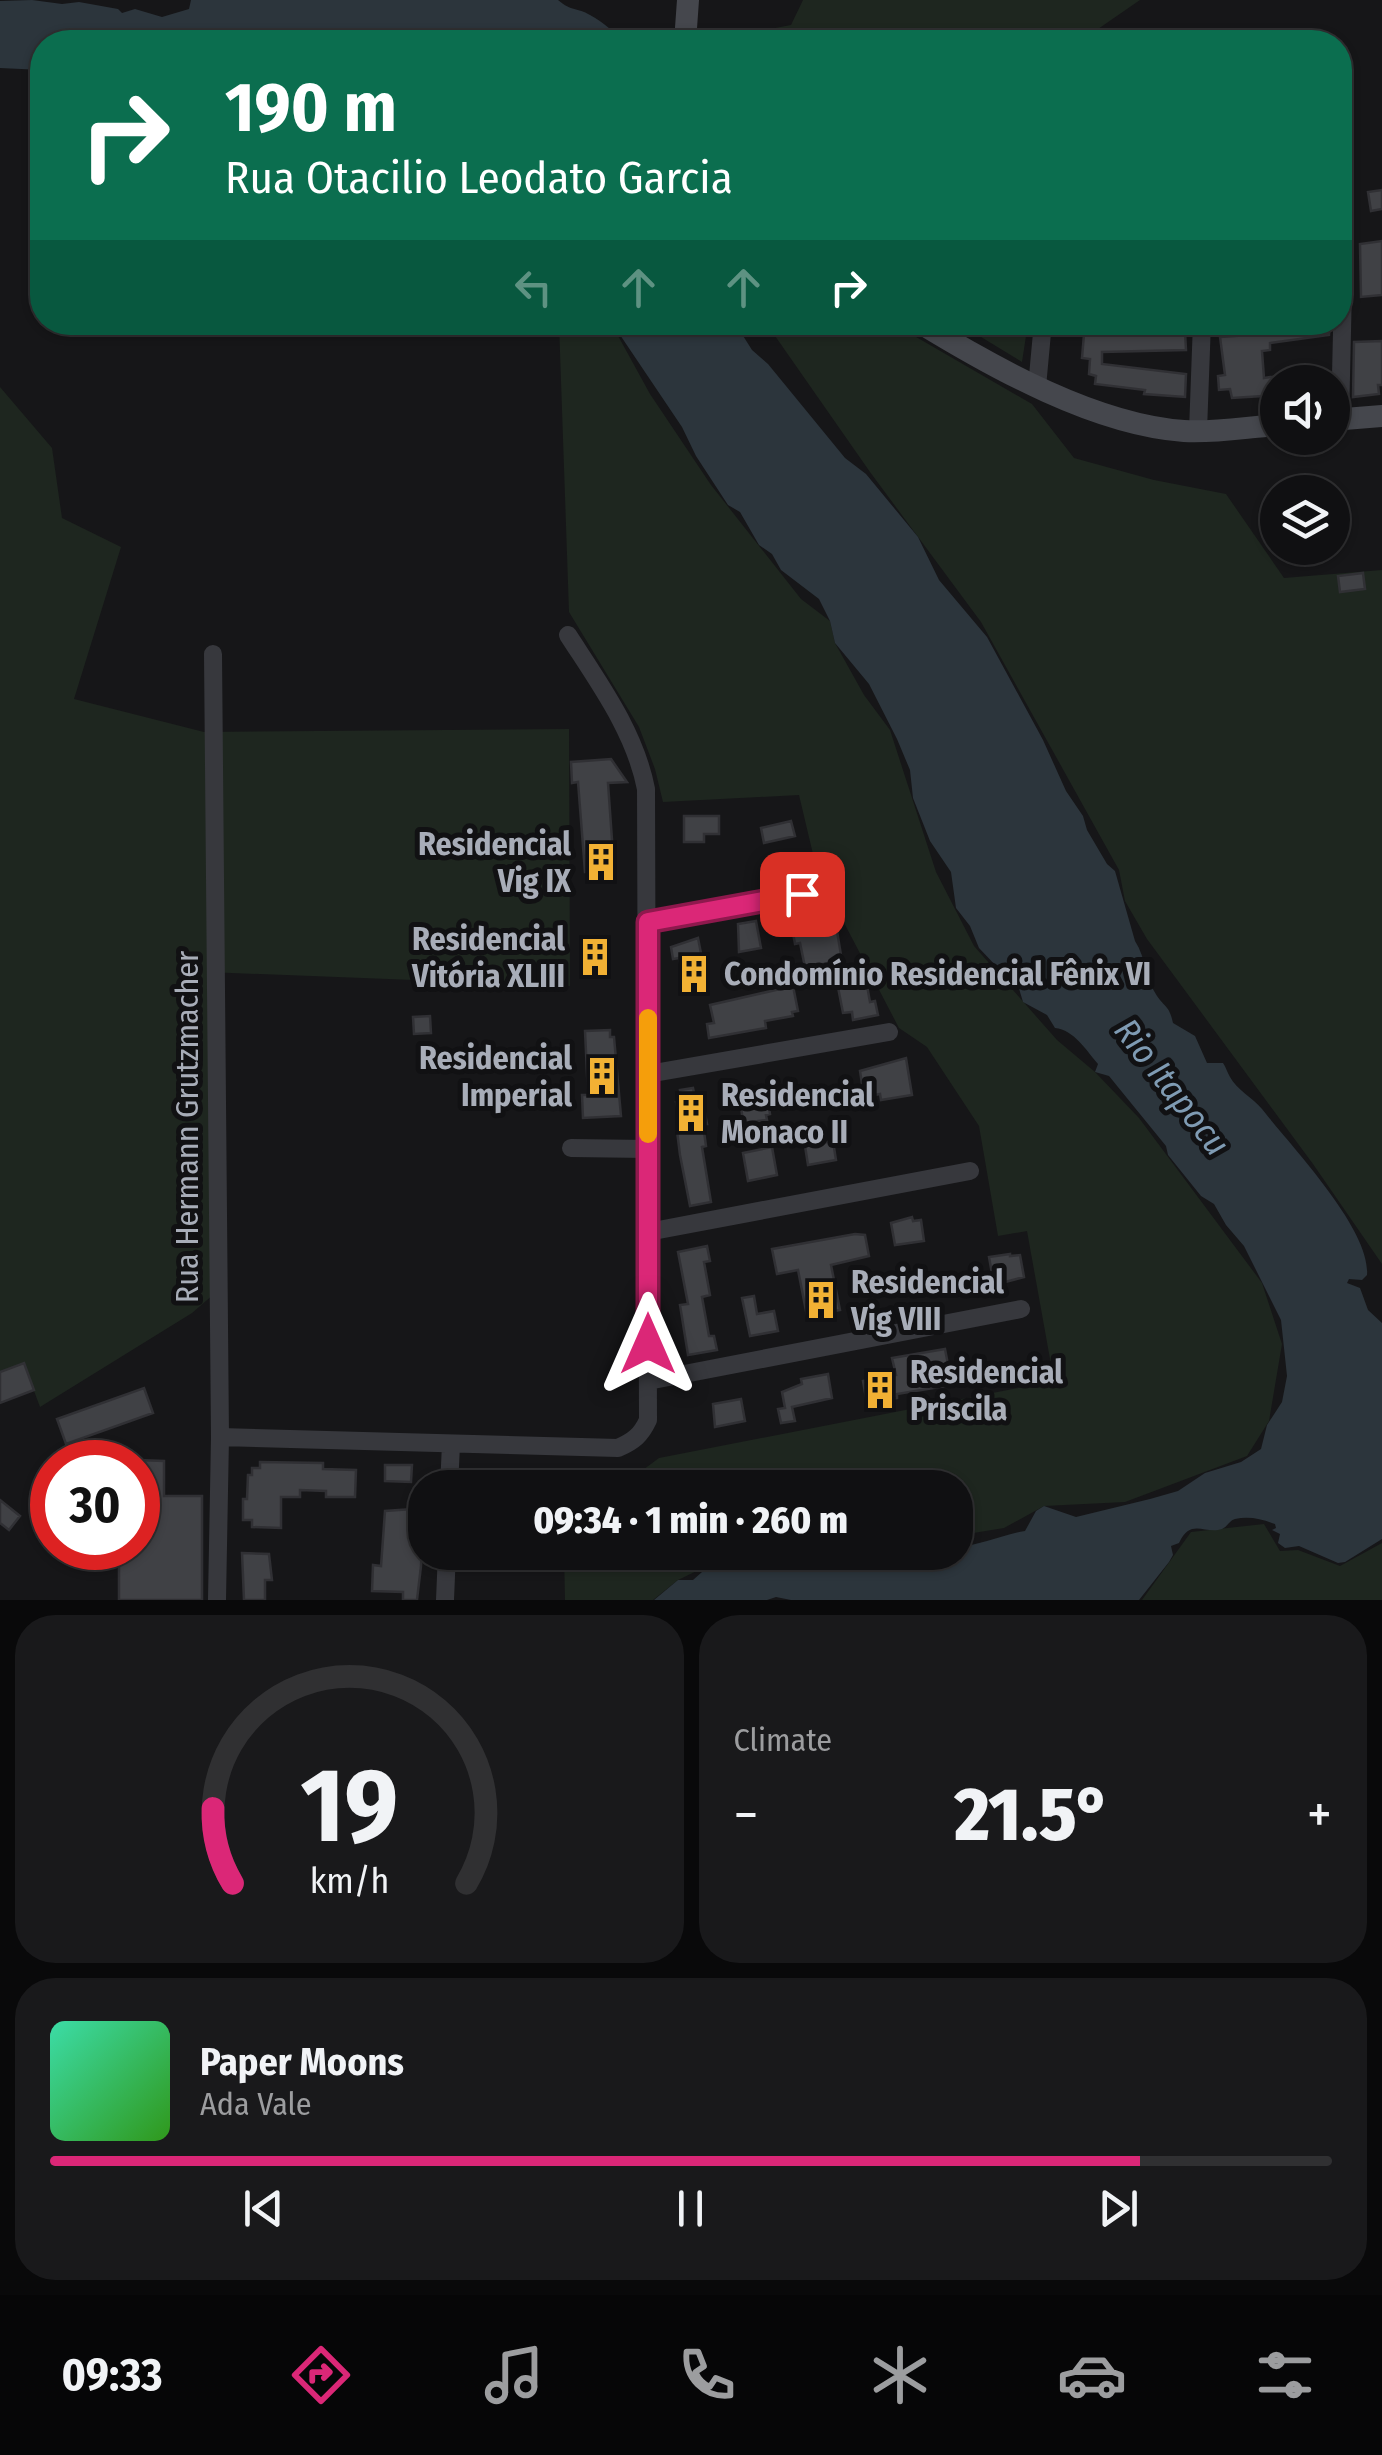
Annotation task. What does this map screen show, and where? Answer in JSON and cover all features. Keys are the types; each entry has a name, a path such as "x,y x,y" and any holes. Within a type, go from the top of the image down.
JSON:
{"main road":[{"path":"687,30 688,0"},
{"path":"941,335 1037,387 1089,408 1168,429 1260,426"},
{"path":"1350,419 1382,416"}],"street":[{"path":"1037,387 1042,335"},
{"path":"1202,335 1202,430"},
{"path":"1202,430 1209,335"},
{"path":"1339,365 1340,335"},
{"path":"220,1437 618,1448 633,1442 648,1420 647,813 642,766 628,733 568,635"},
{"name":"Rua Hermann Grutzmacher","path":"213,654 220,1437 217,1600"},
{"path":"648,922 802,894"},
{"path":"648,1074 889,1032"},
{"path":"571,1148 648,1149"},
{"path":"648,1232 970,1171"},
{"path":"648,1381 1021,1309"},
{"path":"450,1470 451,1444"},
{"path":"445,1600 446,1570"}],"shaded area":[{"path":"803,0 1140,0 1098,30 765,30 791,25"},
{"path":"559,335 618,335 650,394 711,485 801,599 830,621 835,643 864,695 890,730 936,872 974,946 1057,1040 1095,1072 1139,1118 1262,1283 1282,1344 1269,1421 1247,1456 1125,1502 1044,1506 1004,1528 973,1533 973,1470 643,1470 659,1458 1054,1381 1027,1231 998,1236 979,1126 927,1047 899,1028 817,871 799,795 663,802 639,727 569,612"},
{"path":"774,335 913,335 1032,404 1074,458 1226,494 1260,543 1260,565 1275,565 1284,578 1382,570 1382,1264 1147,939 1125,901 1119,870 981,622"},
{"path":"978,335 1026,335 1022,362"},
{"path":"0,387 52,448 62,518 121,547 74,699 204,732 569,729 570,986 207,972 214,1294 192,1313 40,1407 24,1364 0,1372"},
{"path":"1264,1524 1280,1551 1298,1550 1340,1566 1382,1543 1382,1600 1142,1600 1191,1532"},
{"path":"564,1570 699,1570 653,1600 565,1600"}],"water":[{"path":"191,0 558,0 611,30 30,30 30,69 0,68 0,1 79,2 122,13 135,9 162,17 189,9"},
{"name":"Rio Itapocu","path":"620,335 743,335 845,458 866,474 918,537 939,580 987,637 1087,830 1115,871 1150,983 1169,1010 1173,1023 1195,1036 1207,1063 1223,1063 1233,1081 1262,1109 1343,1212 1365,1256 1367,1275 1347,1283 1360,1288 1368,1310 1382,1323 1382,1539 1345,1562 1338,1563 1299,1546 1285,1548 1278,1543 1280,1534 1272,1530 1275,1524 1245,1518 1233,1520 1222,1529 1188,1531 1179,1543 1171,1546 1173,1555 1169,1562 1139,1600 654,1600 678,1580 693,1580 704,1570 973,1570 973,1545 1025,1531 1036,1511 1044,1506 1076,1517 1178,1491 1205,1473 1241,1462 1261,1449 1267,1425 1282,1402 1287,1376 1281,1320 1244,1246 1109,1076 1095,1072 1098,1064 1084,1047 1068,1032 1055,1028 1047,1015 1023,1002 1015,975 1002,978 999,969 979,948 970,926 956,908 951,872 930,841 913,798 910,770 869,684 835,643 819,599 781,570 772,554 759,545 740,512 728,505 682,427"}],"building":[{"path":"1382,190 1382,209 1371,211 1368,192"},
{"path":"1382,241 1382,295 1361,297 1360,244"},
{"path":"1084,335 1185,335 1186,350 1102,352 1102,364 1186,374 1185,397 1095,384 1096,376 1089,374 1090,359 1082,358"},
{"path":"1329,335 1270,343 1270,350 1262,351 1260,396 1232,398 1230,389 1219,390 1218,376 1225,375 1220,337"},
{"path":"1382,341 1379,394 1353,397 1354,342"},
{"path":"1363,573 1365,589 1340,592 1338,576"},
{"path":"611,759 627,782 608,783 614,868 611,876 591,876 585,872 578,782 572,783 571,762"},
{"path":"684,816 719,816 719,834 704,834 704,842 684,842"},
{"path":"791,821 795,836 764,843 761,828"},
{"path":"820,918 823,934 837,931 842,961 805,967 792,928"},
{"path":"756,921 761,948 739,952 738,924"},
{"name":"Condomínio Residencial Fênix VI","path":"698,938 708,989 686,993 679,958 673,959 671,947"},
{"name":"Residencial Vitória XLIII","path":"584,940 607,940 607,967 584,967"},
{"path":"858,973 860,981 866,980 870,1002 875,1001 878,1015 853,1020 852,1012 843,1013 836,977"},
{"path":"793,986 798,1011 792,1012 793,1016 765,1021 766,1028 709,1038 707,1024 714,1023 710,1005"},
{"path":"430,1016 431,1033 414,1034 413,1017"},
{"path":"610,1030 610,1037 614,1037 621,1116 583,1118 582,1095 588,1095 585,1031"},
{"path":"906,1058 912,1095 881,1100 880,1094 864,1097 860,1071"},
{"path":"693,1088 695,1098 702,1097 707,1124 703,1124 706,1146 702,1147 711,1202 690,1206 680,1155 677,1131 682,1131 676,1102 682,1100 680,1090"},
{"path":"760,1092 767,1094 767,1120 743,1123 740,1098"},
{"path":"833,1141 836,1160 808,1165 805,1146"},
{"path":"772,1147 777,1175 748,1181 743,1153"},
{"path":"912,1217 913,1221 921,1220 924,1241 895,1245 891,1223"},
{"path":"865,1235 869,1256 831,1265 840,1310 807,1316 798,1270 777,1274 772,1249"},
{"path":"707,1246 710,1261 704,1262 710,1295 702,1297 709,1336 714,1336 717,1350 688,1355 680,1305 688,1304 678,1252"},
{"path":"1020,1255 1024,1277 994,1285 989,1257"},
{"path":"754,1296 757,1314 774,1311 778,1331 750,1336 742,1298"},
{"path":"945,1349 952,1385 897,1394 897,1398 867,1404 863,1381 896,1375 892,1358"},
{"path":"24,1363 34,1390 0,1403 0,1372"},
{"path":"828,1374 832,1398 792,1407 795,1421 781,1423 778,1409 785,1408 782,1392 802,1384 801,1379"},
{"path":"144,1388 153,1413 77,1440 65,1440 57,1419"},
{"path":"741,1399 745,1421 715,1427 713,1404"},
{"path":"160,1461 164,1461 164,1496 202,1496 202,1600 119,1600 119,1570 160,1570"},
{"path":"260,1462 323,1463 323,1469 356,1470 355,1497 326,1497 326,1491 300,1490 300,1497 281,1497 281,1528 252,1527 252,1520 243,1520 243,1499 247,1499 248,1475 252,1475 252,1468 260,1468"},
{"path":"385,1465 412,1465 408,1482 385,1481"},
{"path":"0,1500 20,1516 9,1530 0,1523"},
{"path":"408,1510 408,1570 421,1570 417,1600 403,1600 403,1592 372,1591 373,1565 381,1566 385,1511"},
{"path":"242,1553 269,1554 272,1580 265,1580 265,1600 244,1600"}],"slow traffic":[{"path":"648,1018 648,1134"}],"place":[{"name":"Residencial Vig IX","path":"601,862"},
{"name":"Residencial Vitória XLIII","path":"595,957"},
{"name":"Condomínio Residencial Fênix VI","path":"694,974"},
{"name":"Residencial Imperial","path":"602,1076"},
{"name":"Residencial Monaco II","path":"691,1113"},
{"name":"Residencial Vig VIII","path":"821,1300"},
{"name":"Residencial Priscila","path":"880,1390"}],"route":[{"path":"648,1344 648,922 802,894"}]}
